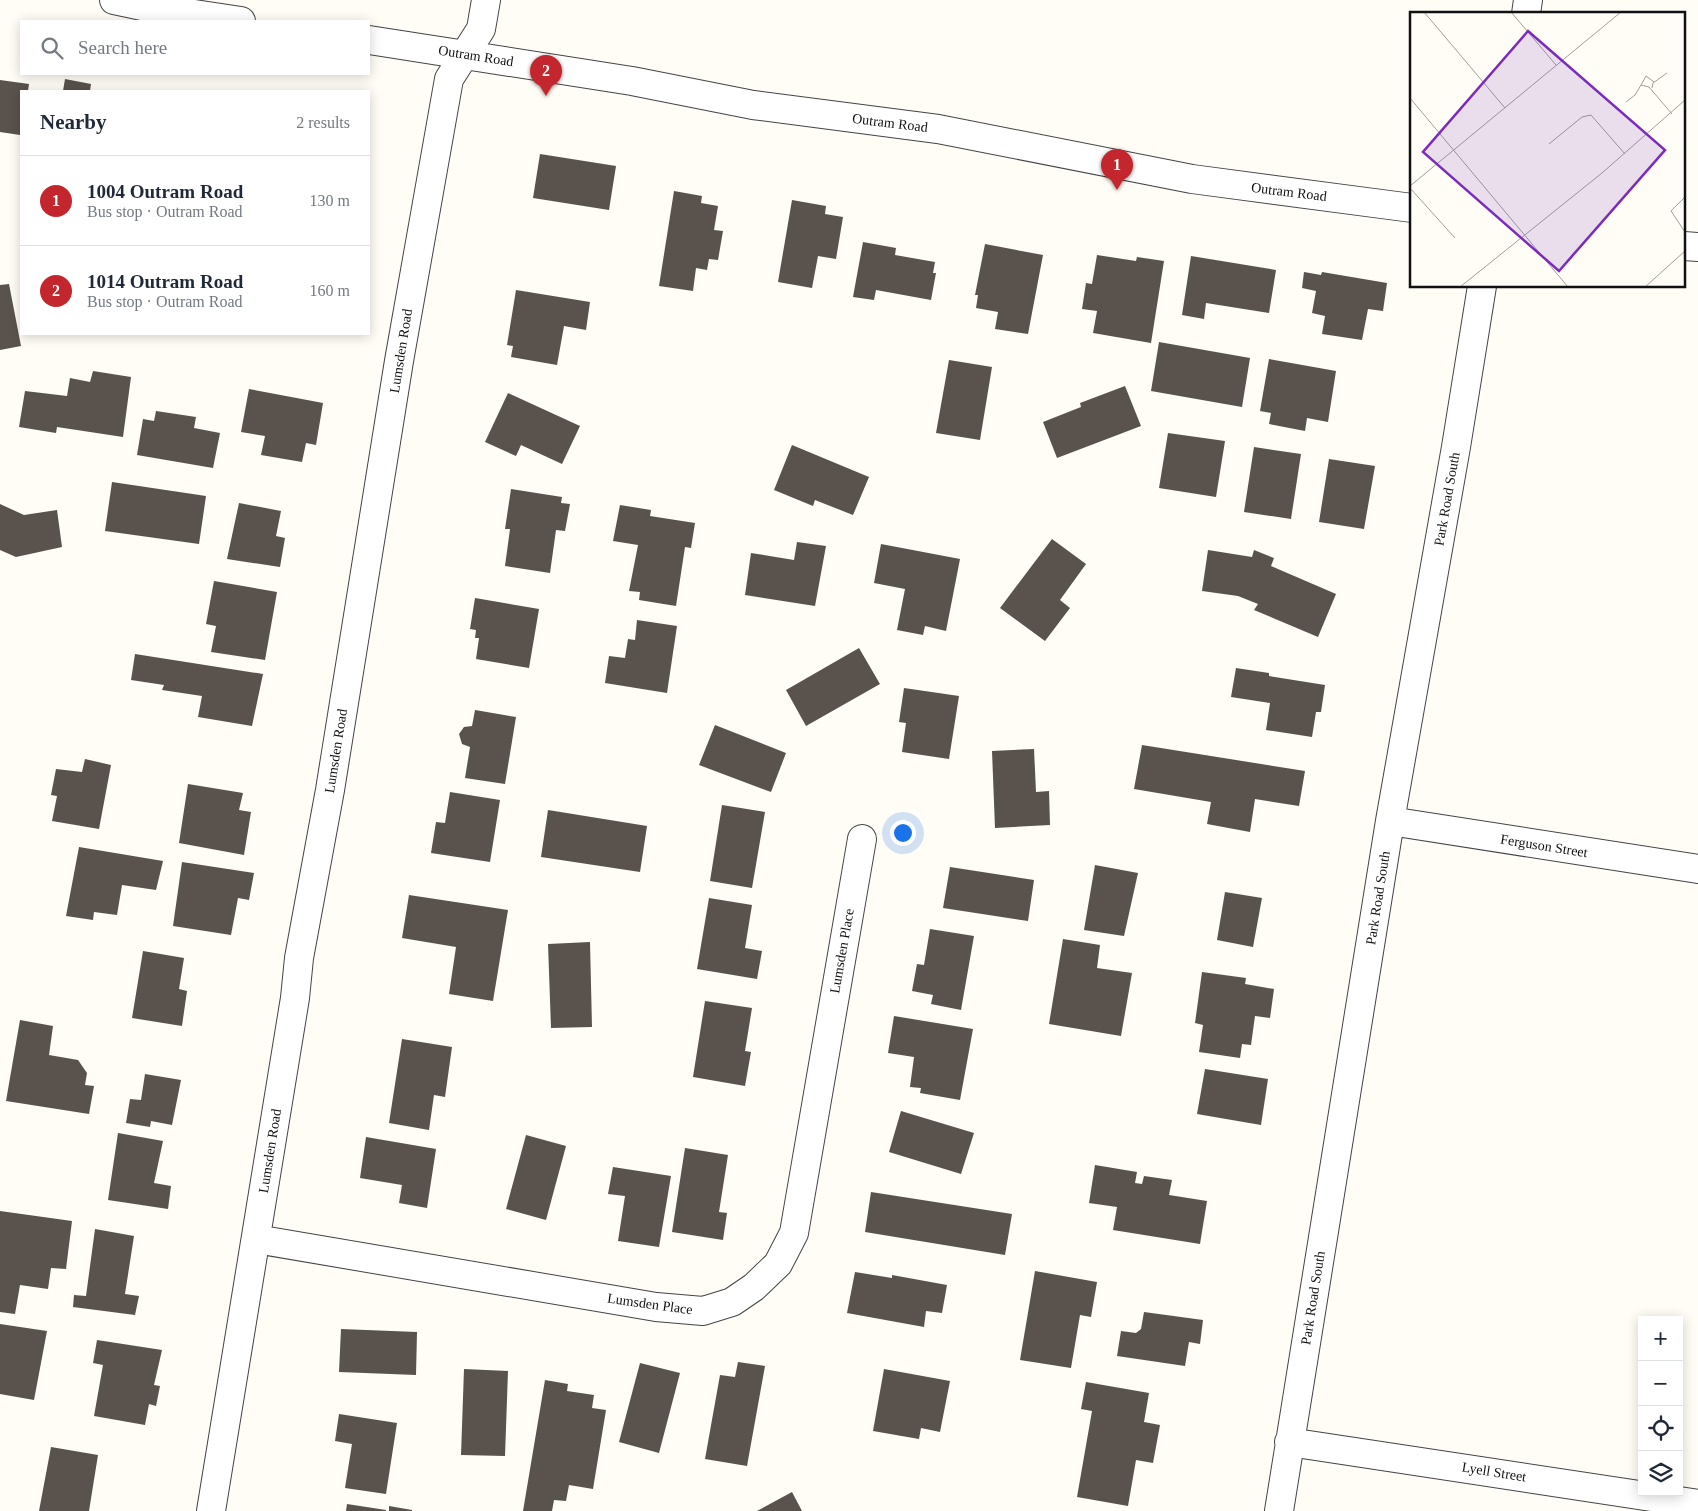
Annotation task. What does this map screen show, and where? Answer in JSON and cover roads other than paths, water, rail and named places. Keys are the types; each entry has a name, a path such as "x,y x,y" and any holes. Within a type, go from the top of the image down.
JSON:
{"street":[{"path":"114,0 234,20"},
{"name":"Lumsden Road","path":"211,1511 295,998 299,958 330,790 399,361 449,79 463,54 481,29 486,0"},
{"name":"Outram Road","path":"370,40 632,81 753,105 938,129 1192,179 1410,208"},
{"name":"Park Road South","path":"1279,1511 1390,821 1456,447 1482,288"},
{"name":"Ferguson Street","path":"1390,821 1698,869"},
{"name":"Lumsden Place","path":"256,1239 656,1307 702,1311 732,1302 754,1287 778,1264 794,1232 862,839"},
{"name":"Lyell Street","path":"1289,1442 1698,1504"}],"place":[{"name":"1014 Outram Road","path":"546,96"},
{"name":"1004 Outram Road","path":"1117,190"}]}
